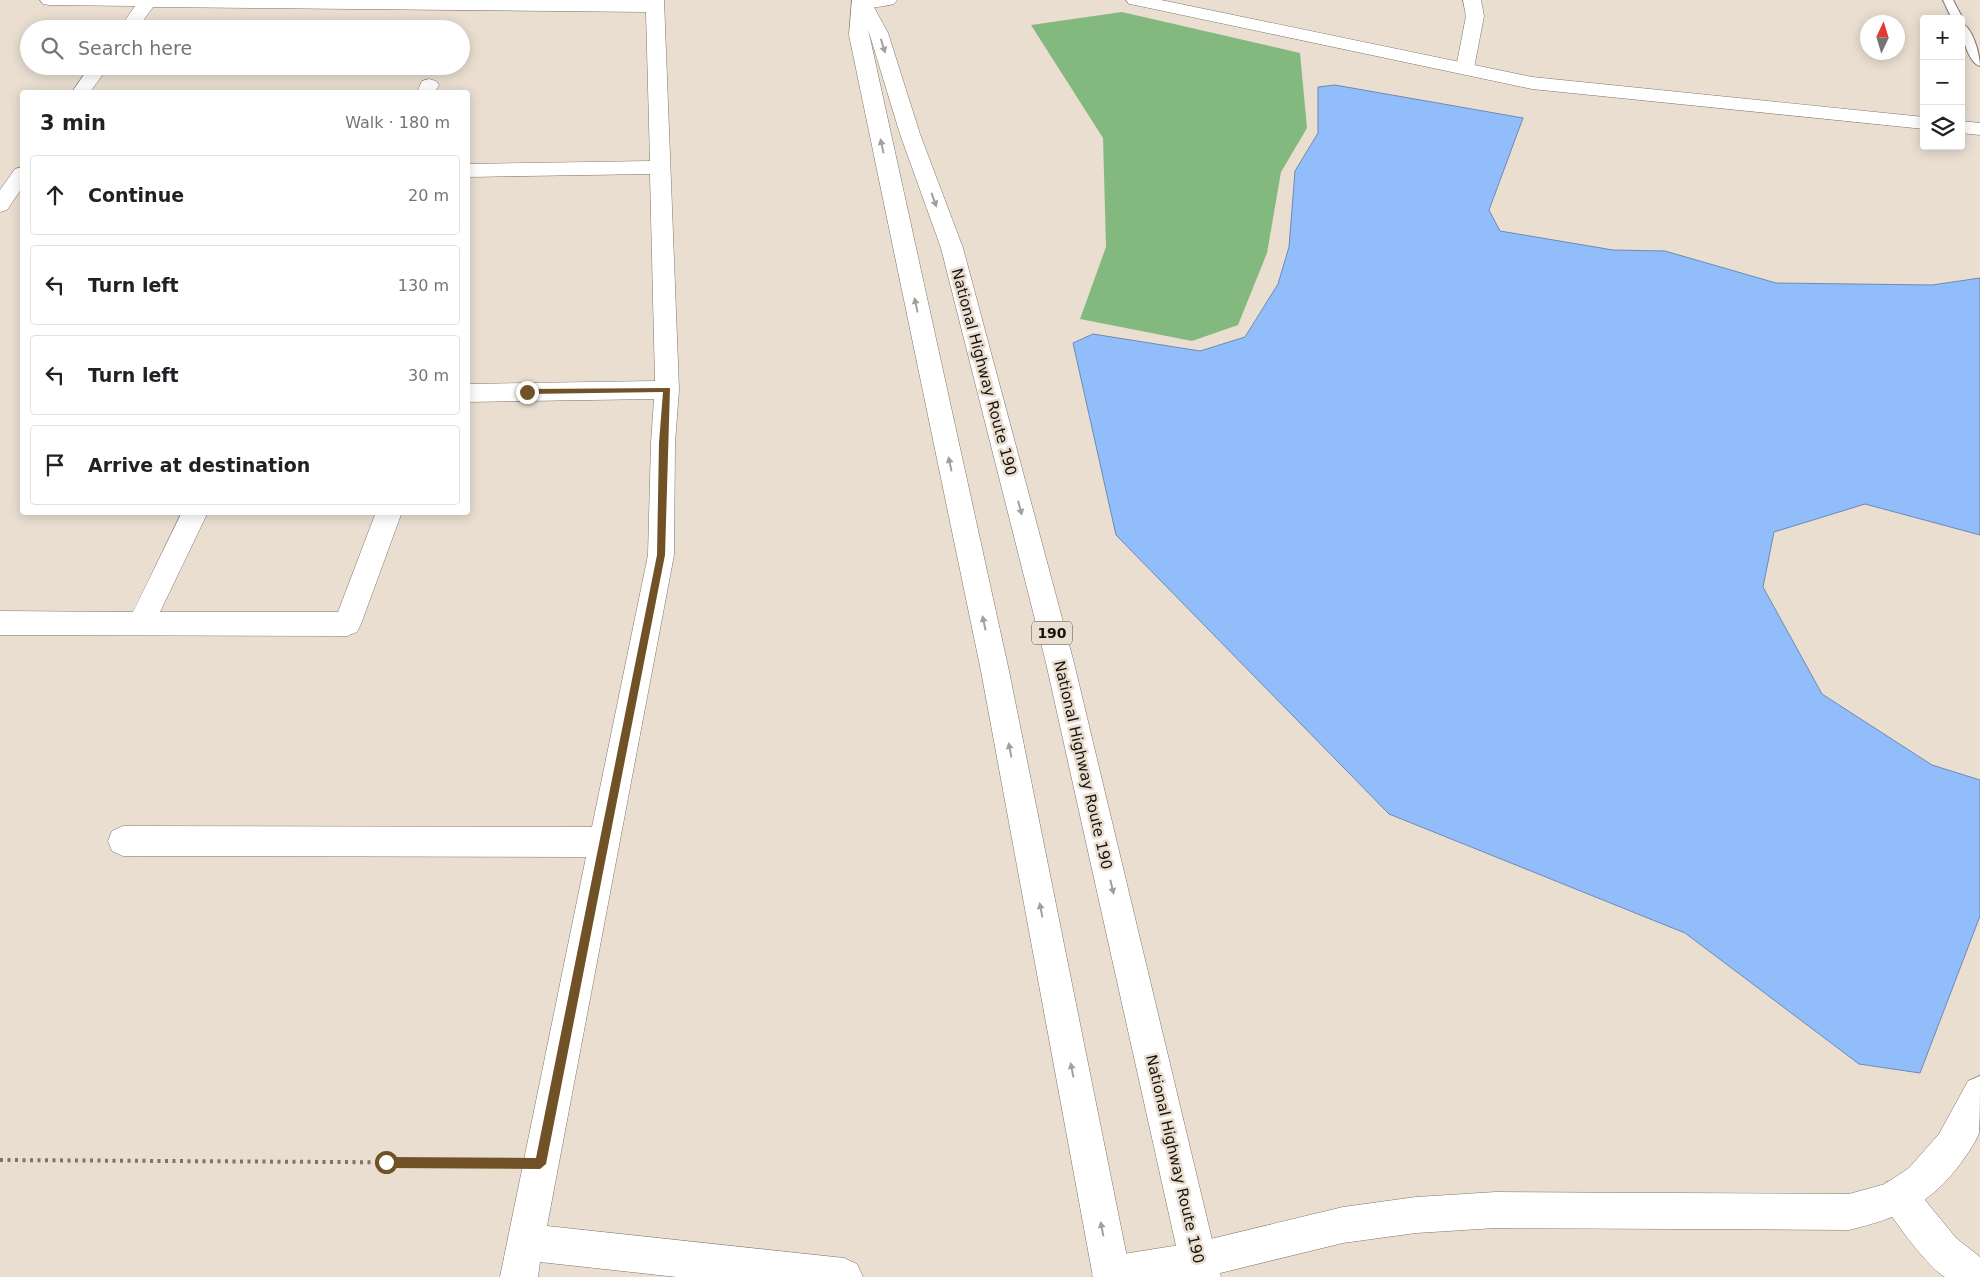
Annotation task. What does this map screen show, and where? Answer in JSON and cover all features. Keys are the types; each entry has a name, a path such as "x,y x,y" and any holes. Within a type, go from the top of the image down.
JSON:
{"main road":[{"path":"49,0 655,4 667,390 663,443 661,555 519,1277"},
{"path":"135,20 149,0"},
{"path":"1136,0 1532,83 1920,123"},
{"path":"1465,68 1475,16 1472,0"},
{"name":"National Highway Route 190","path":"870,1 910,134 952,248 1060,663 1200,1268"},
{"name":"National Highway Route 190","path":"870,1 858,35 995,671 1105,1276"},
{"path":"82,90 93,75"},
{"path":"1965,127 1980,129"},
{"path":"470,170 661,167"},
{"path":"0,170 20,170"},
{"path":"0,205 20,177"},
{"path":"470,392 667,390"},
{"path":"140,624 194,515"},
{"path":"0,623 347,624 388,515"},
{"path":"124,841 604,842"},
{"path":"1105,1276 1200,1268 1343,1225 1416,1215 1496,1210 1849,1212 1883,1204 1910,1190 1936,1165 1971,1116 1980,1093"},
{"path":"1898,1196 1943,1251 1975,1277"},
{"path":"527,1242 844,1277"}],"lane":[{"path":"1948,0 1956,15"},
{"path":"1965,34 1980,63"}],"path":[{"path":"0,1160 540,1164"}],"green space":[{"path":"1122,12 1300,53 1307,128 1281,172 1267,253 1238,325 1192,341 1080,319 1106,247 1103,138 1031,25"}],"water":[{"path":"1335,85 1523,118 1489,210 1500,231 1613,250 1665,251 1776,283 1932,285 1980,278 1980,535 1865,504 1774,532 1763,587 1822,694 1932,765 1980,780 1980,916 1920,1073 1859,1064 1685,933 1389,814 1116,535 1073,343 1093,334 1200,351 1245,337 1278,284 1289,247 1295,171 1318,133 1318,87"}],"route":[{"path":"386,1162 540,1164 661,555 663,443 667,390 527,392"}]}
